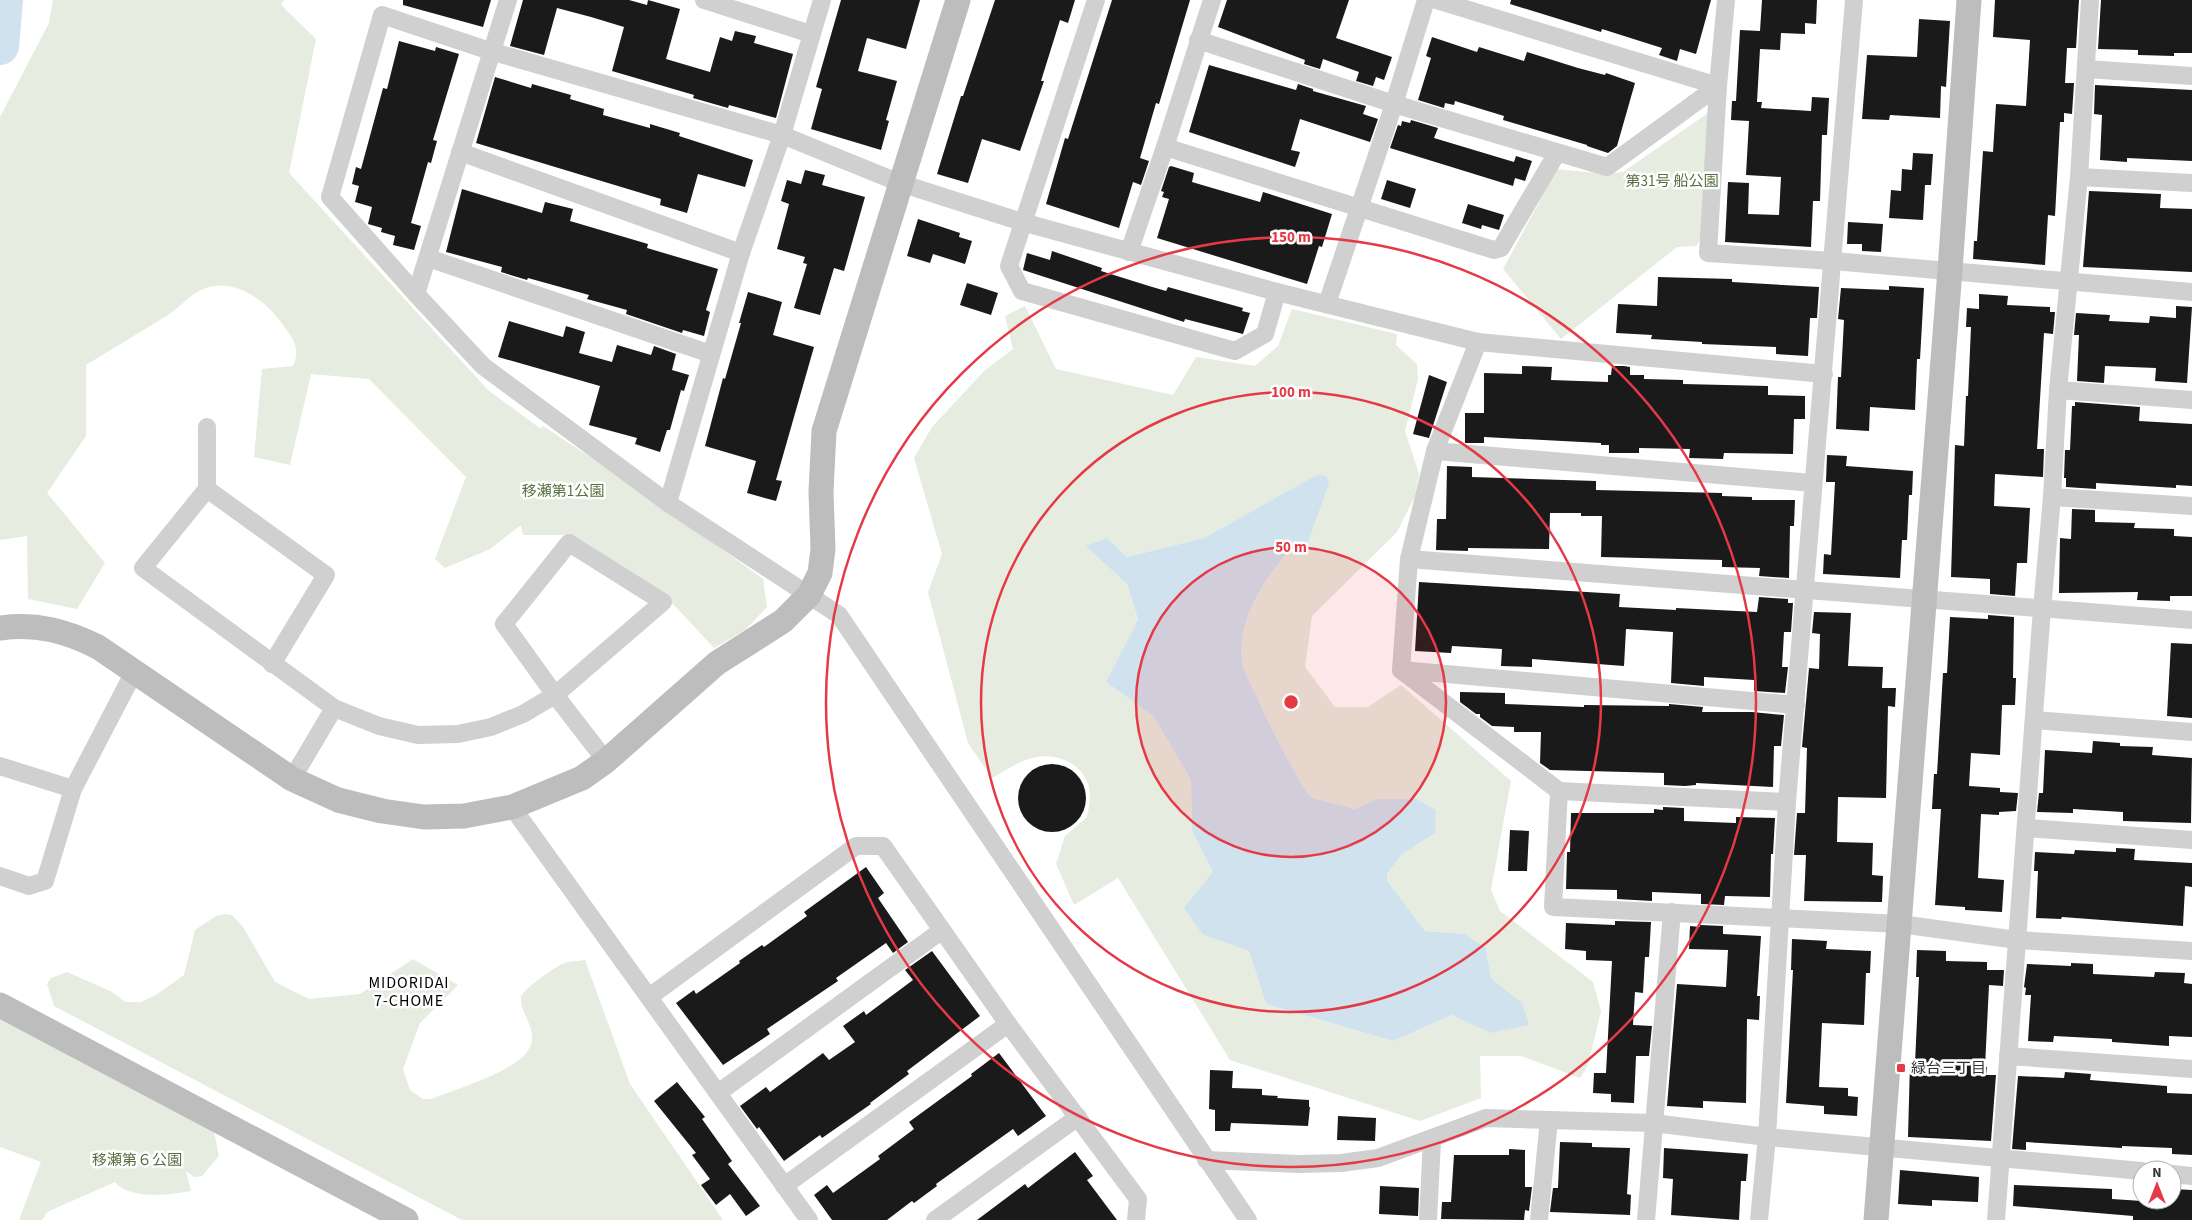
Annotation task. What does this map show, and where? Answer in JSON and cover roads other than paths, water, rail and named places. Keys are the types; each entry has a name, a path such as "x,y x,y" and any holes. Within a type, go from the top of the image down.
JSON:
{"street":[{"path":"416,294 490,51 508,0"},
{"path":"704,0 811,34"},
{"path":"668,503 741,253 782,136 822,0"},
{"path":"0,628 13,626 43,627 72,634 98,647 135,670 292,779 338,800 382,811 424,817 464,816 512,807 582,778 606,760 717,663 783,621 809,595 820,573 823,549 821,492 824,431 958,0"},
{"path":"1096,0 1009,266 1022,291 1235,351 1265,334 1277,292"},
{"path":"1129,252 1212,0"},
{"path":"1327,304 1394,104 1426,0"},
{"path":"1436,0 1718,86"},
{"path":"1726,0 1718,86 1708,254 1950,270 2067,283 2192,292"},
{"path":"1759,1220 1767,1137 1787,802 1854,0"},
{"path":"1876,1220 1950,270 1969,0"},
{"path":"1996,1220 2052,497 2058,390 2067,283 2079,177 2090,0"},
{"path":"1248,1220 839,615 668,503 482,366 330,197 385,8 490,51 782,136 900,183 1022,222 1277,292 1478,342 1824,374"},
{"path":"1198,40 1394,104 1607,167 1718,86"},
{"path":"2086,69 2192,76"},
{"path":"1165,147 1494,250 1501,248 1557,153"},
{"path":"460,152 741,253"},
{"path":"2079,177 2192,183"},
{"path":"428,258 711,354"},
{"path":"1401,670 1409,559 1435,451 1478,342"},
{"path":"2058,390 2192,400"},
{"path":"207,427 207,489 144,568 334,708 379,726 418,735 458,734 491,728 523,714 554,695 663,602 569,544 504,624 554,695 606,760"},
{"path":"1435,451 1813,483"},
{"path":"207,489 326,575 272,664"},
{"path":"2052,497 2192,506"},
{"path":"1409,559 2192,620"},
{"path":"0,876 30,886 45,881 73,789 135,670"},
{"path":"1401,670 1796,705"},
{"path":"1401,670 1559,791 1787,802"},
{"path":"292,779 334,708"},
{"path":"2034,720 2192,732"},
{"path":"0,766 73,789"},
{"path":"1559,791 1553,907 1900,924 2017,940 2192,951"},
{"path":"512,807 808,1220"},
{"path":"2026,828 2192,840"},
{"path":"649,997 856,846 883,846 1008,1024 1138,1199 1136,1220"},
{"path":"1646,1220 1672,912"},
{"path":"718,1093 941,931"},
{"path":"0,1005 406,1220"},
{"path":"784,1186 1008,1024"},
{"path":"2008,1056 2192,1069"},
{"path":"935,1220 1078,1117"},
{"path":"1206,1160 1341,1163 1378,1158 1432,1140 1486,1118 1653,1123 1767,1137 2132,1171"},
{"path":"1539,1220 1548,1120"},
{"path":"1428,1220 1432,1140"}],"water":[{"path":"1318,474 1326,476 1329,483 1308,542 1304,549 1289,551 1270,574 1254,601 1248,616 1242,645 1242,660 1246,673 1286,757 1307,793 1313,798 1355,809 1377,799 1416,799 1436,810 1435,833 1401,855 1387,874 1388,882 1425,931 1465,934 1486,948 1491,978 1522,1003 1529,1025 1490,1033 1452,1015 1393,1041 1266,1004 1249,951 1203,935 1184,908 1213,872 1192,831 1191,780 1154,717 1106,682 1138,620 1127,584 1085,546 1107,538 1127,557 1204,538"}],"waterway":[{"path":"0,46 4,0"}],"place":[{"name":"緑台三丁目","path":"1901,1068"}],"district":[{"name":"MIDORIDAI 7-CHOME","path":"409,991"}],"park label":[{"name":"第31号 船公園","path":"1672,181"},
{"name":"移瀬第1公園","path":"563,491"},
{"name":"移瀬第６公園","path":"137,1160"}]}
